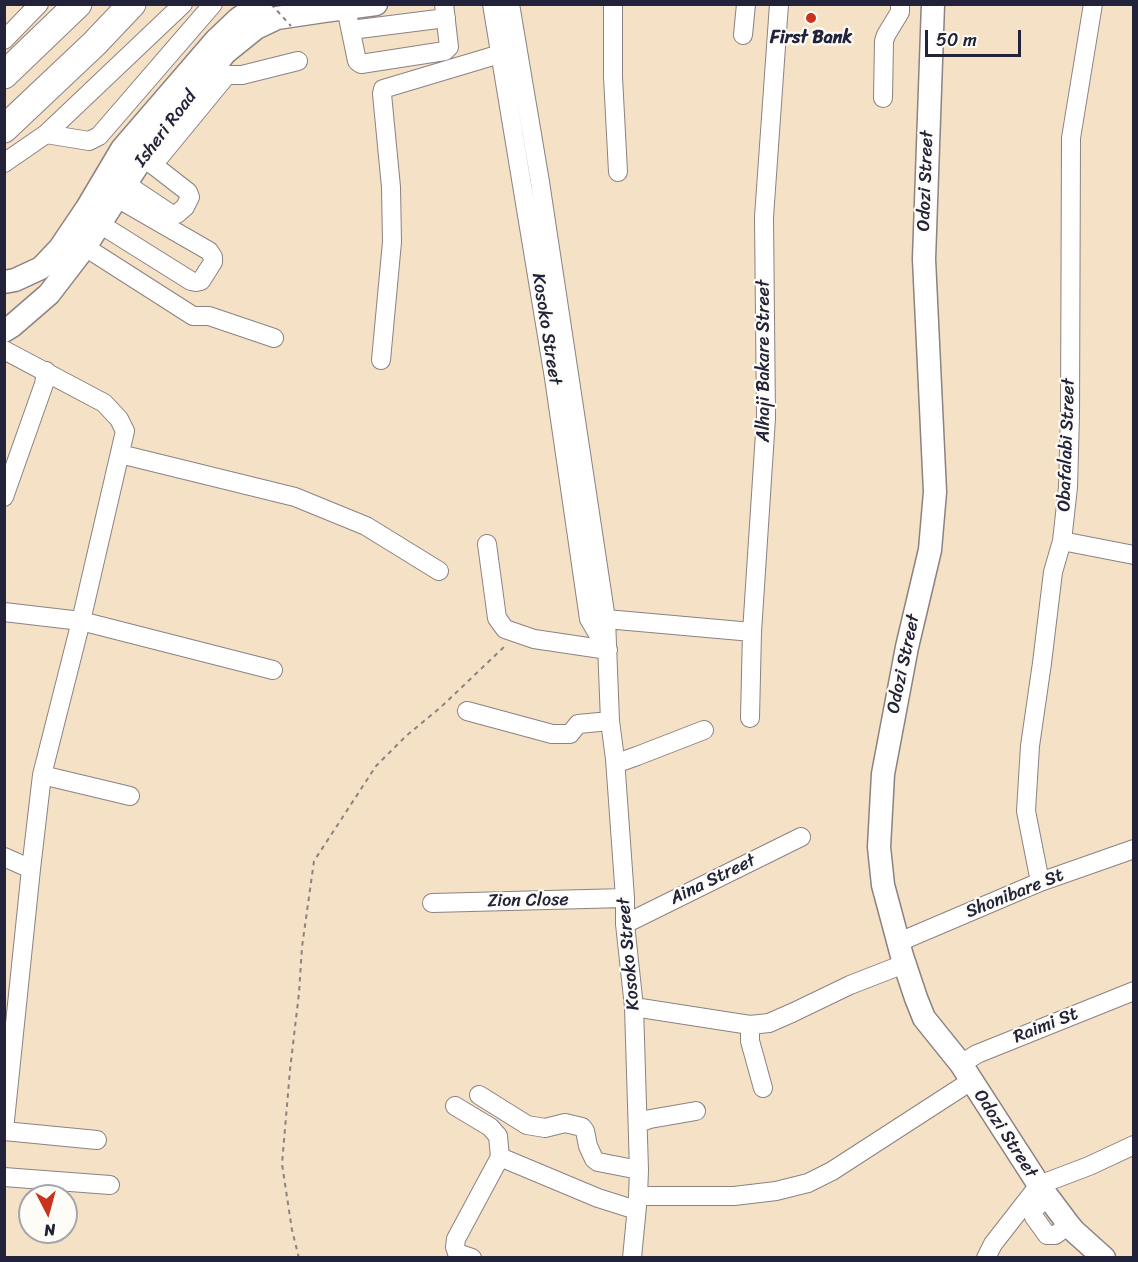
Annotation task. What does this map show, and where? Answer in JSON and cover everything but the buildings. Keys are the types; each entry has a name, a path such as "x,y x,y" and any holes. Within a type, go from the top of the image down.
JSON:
{"highway":[{"path":"4,75 78,4"},
{"path":"4,129 94,44 132,4"}],"main road":[{"name":"Isheri Road","path":"4,282 15,280 41,268 60,248 87,208 122,148 216,40 238,18 263,4"},
{"name":"Isheri Road","path":"4,331 49,294 85,247 121,191 221,71 225,53 256,28 277,18 349,19 376,4"},
{"name":"Odozi Street","path":"933,4 924,259 935,492 930,550 907,647 884,774 879,847 883,885 901,953 915,998 924,1018 966,1073 1043,1190 1069,1225 1104,1257"}],"street":[{"path":"4,39 39,4"},
{"path":"4,163 46,134 183,4"},
{"path":"46,134 89,141 99,136 213,4"},
{"name":"Kosoko Street","path":"492,4 500,54 531,184 606,619 610,721 615,759 625,924 634,1006 639,1170 632,1257"},
{"name":"Kosoko Street","path":"510,4 554,378 589,619 608,650"},
{"path":"613,4 613,77 618,172"},
{"path":"743,35 746,4"},
{"name":"Alhaji Bakare Street","path":"750,718 752,632 766,418 764,217 778,4"},
{"path":"883,98 885,35 900,12 900,4"},
{"name":"Obafalabi Street","path":"1040,882 1026,811 1030,746 1053,572 1062,541 1068,487 1071,138 1093,4"},
{"path":"445,11 448,47 445,51 361,64 357,61 349,19 445,11"},
{"path":"381,360 392,242 392,187 383,89 500,54"},
{"path":"221,71 242,75 298,61"},
{"path":"121,191 171,214 177,214 185,207 190,197 188,192 148,161"},
{"path":"100,224 191,281 201,281 213,262 209,251 121,191"},
{"path":"85,247 193,316 210,316 274,338"},
{"path":"4,350 104,403 119,419 125,431 42,775 4,1130 97,1140"},
{"path":"4,497 44,384 46,371"},
{"path":"120,454 295,497 366,526 439,572"},
{"path":"1062,541 1134,555"},
{"path":"487,544 497,618 505,629 534,639 608,650"},
{"path":"4,612 81,621 273,670"},
{"path":"606,619 752,632"},
{"path":"467,711 552,734 570,734 578,724 610,721"},
{"path":"615,759 623,761 704,730"},
{"path":"42,775 130,796"},
{"name":"Aina Street","path":"625,924 801,837"},
{"name":"Shonibare St","path":"750,1025 769,1023 850,985 901,953 1040,882 1134,849"},
{"path":"4,856 31,869"},
{"name":"Zion Close","path":"432,903 625,898"},
{"name":"Raimi St","path":"500,1157 598,1198 637,1203 734,1196 776,1191 808,1183 832,1171 966,1073 977,1054 1134,991"},
{"path":"634,1006 750,1025 750,1041 764,1088"},
{"path":"479,1095 527,1125 545,1128 565,1124 582,1127 594,1159 598,1162 639,1170"},
{"path":"455,1106 490,1127 498,1136 500,1157 456,1239 457,1253 472,1257"},
{"path":"638,1123 696,1111"},
{"path":"986,1257 993,1244 1043,1190 1134,1144"},
{"path":"4,1177 110,1185"}],"path":[{"path":"271,4 291,26"},
{"path":"299,1257 292,1230 282,1164 302,947 314,861 376,766 516,634"}],"place":[{"name":"First Bank","path":"811,18"}]}
